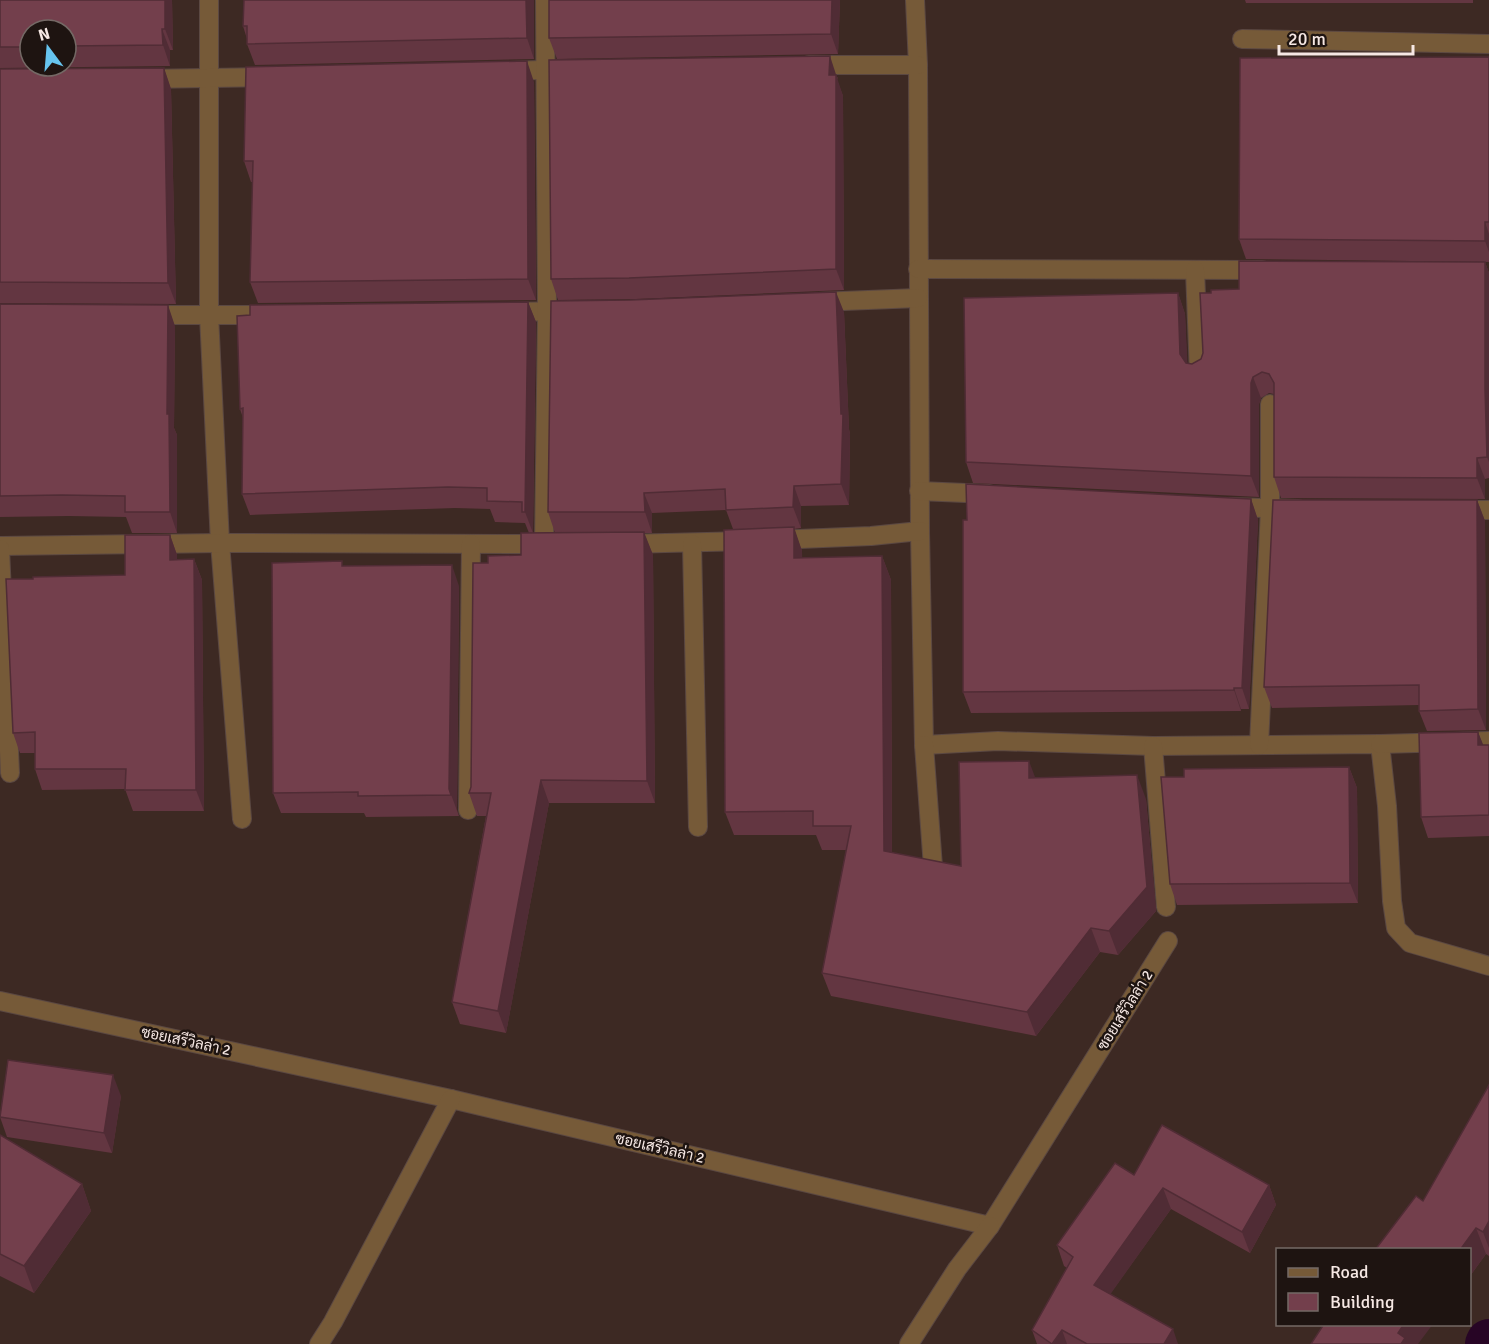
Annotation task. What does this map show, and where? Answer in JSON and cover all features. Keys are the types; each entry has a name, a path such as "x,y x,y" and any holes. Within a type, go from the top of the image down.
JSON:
{"street":[{"path":"209,0 208,315 220,543 242,819"},
{"path":"544,544 547,311 545,0"},
{"path":"915,0 918,64 919,491 924,745 933,867"},
{"path":"1242,39 1489,44"},
{"path":"792,65 918,64"},
{"path":"488,71 593,69"},
{"path":"128,79 290,76"},
{"path":"918,269 1277,270"},
{"path":"1195,270 1198,374"},
{"path":"801,303 918,298"},
{"path":"488,312 592,311"},
{"path":"127,315 290,314"},
{"path":"1259,745 1270,509 1270,404"},
{"path":"919,491 1001,495"},
{"path":"1212,506 1316,509"},
{"path":"1443,510 1489,510"},
{"path":"612,544 692,544 871,536 920,531"},
{"path":"10,773 0,547 220,543 567,544"},
{"path":"468,810 471,544"},
{"path":"692,544 698,827"},
{"path":"924,745 998,741 1153,746 1489,741"},
{"path":"1380,744 1396,928 1410,943 1489,966"},
{"path":"1153,746 1166,907"},
{"name":"ซอยเสรีวิลล่า 2","path":"0,1000 451,1099 990,1226 1168,941"},
{"path":"319,1344 333,1322 451,1099"},
{"path":"909,1344 957,1269 990,1226"}],"building":[{"path":"0,0 165,0 163,45 78,46 78,18 18,18 18,47 0,47"},
{"path":"244,0 526,0 527,38 247,44 247,26 243,26"},
{"path":"549,0 832,0 831,34 549,38"},
{"path":"830,56 829,75 836,75 836,269 551,279 549,60"},
{"path":"1489,57 1489,222 1485,222 1485,241 1239,239 1240,58"},
{"path":"527,61 528,279 250,282 253,161 244,161 246,67"},
{"path":"164,68 168,283 0,282 0,69 18,69 18,78 78,78 78,69"},
{"path":"1239,261 1485,262 1487,457 1477,458 1477,478 1274,477 1274,383 1269,374 1262,372 1253,377 1251,383 1251,476 966,462 964,298 1178,293 1180,354 1186,363 1192,364 1201,359 1203,353 1200,293 1211,293 1211,290 1239,289"},
{"path":"836,292 841,414 843,414 841,484 794,486 793,507 726,510 725,489 644,493 645,512 548,512 551,301"},
{"path":"528,302 525,512 522,512 522,502 487,501 487,488 448,487 242,494 243,408 240,409 237,316 250,315 250,305"},
{"path":"0,304 168,305 167,414 169,414 170,512 125,512 125,496 0,496"},
{"path":"966,484 1251,499 1242,688 1234,688 1234,690 963,692 963,520 967,520"},
{"path":"1273,500 1477,500 1478,709 1419,711 1419,685 1264,687"},
{"path":"794,527 794,558 882,556 884,851 961,866 959,762 1029,761 1029,778 1137,775 1147,887 1109,931 1091,928 1027,1012 822,973 851,826 813,826 813,811 725,812 724,530"},
{"path":"644,532 647,781 541,780 498,1011 452,1002 491,793 469,793 471,787 473,563 488,563 488,556 521,555 521,533"},
{"path":"125,535 170,535 170,560 194,559 196,790 125,790 126,769 35,769 35,732 13,733 6,579 125,575"},
{"path":"342,561 342,566 452,565 449,789 451,795 358,796 358,792 273,793 272,563"},
{"path":"1478,732 1478,745 1489,745 1489,815 1421,817 1419,733"},
{"path":"1349,767 1350,883 1170,884 1161,777 1184,777 1184,769"},
{"path":"8,1060 113,1075 104,1133 0,1117"},
{"path":"1489,1085 1489,1221 1483,1232 1476,1228 1461,1248 1377,1248 1416,1196 1423,1201"},
{"path":"1162,1125 1269,1185 1242,1232 1163,1188 1094,1285 1173,1329 1164,1344 1087,1344 1062,1330 1052,1344 1032,1330 1073,1257 1057,1245 1115,1163 1134,1175"},
{"path":"0,1135 82,1184 24,1266 0,1254"},
{"path":"1323,1326 1403,1326 1398,1333 1405,1338 1401,1344 1311,1344"}]}
